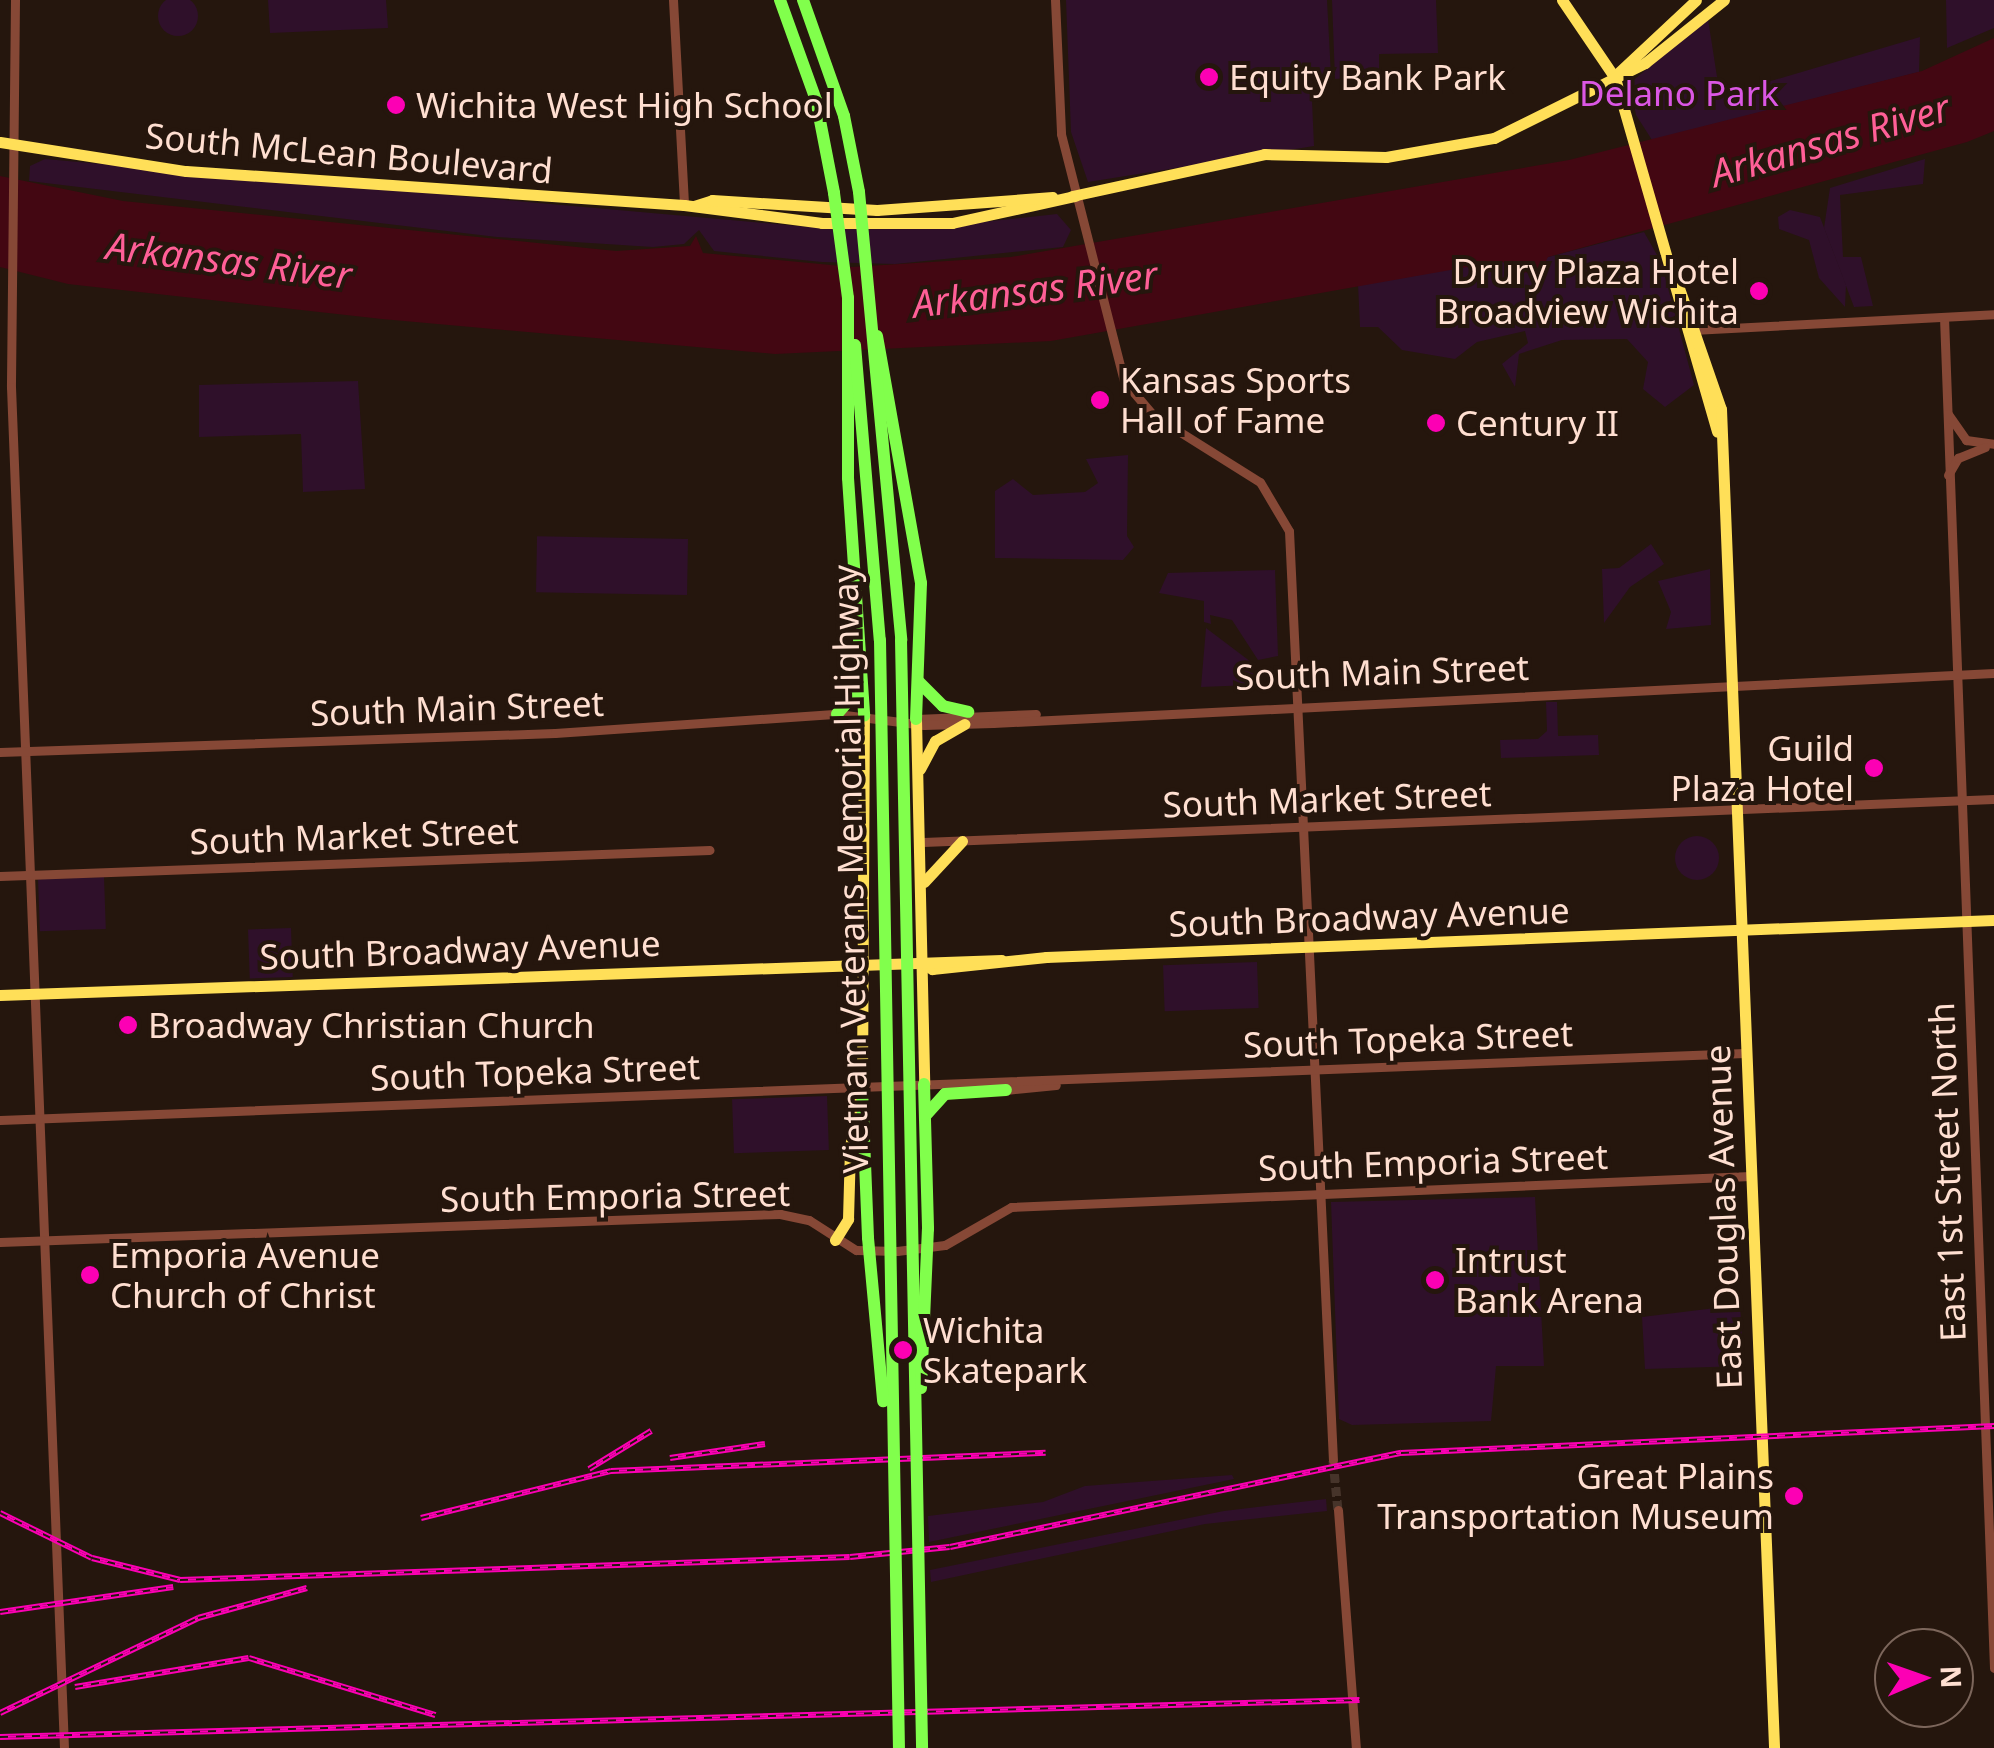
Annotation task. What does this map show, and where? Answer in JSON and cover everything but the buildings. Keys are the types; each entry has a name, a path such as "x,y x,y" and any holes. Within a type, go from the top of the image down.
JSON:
{"highway":[{"name":"Vietnam Veterans Memorial Highway","path":"780,0 816,100 834,193 848,298 880,640 899,1748"},
{"name":"Vietnam Veterans Memorial Highway","path":"804,0 844,116 859,192 877,336 901,640 922,1748"},
{"path":"848,298 855,598 864,715"},
{"path":"877,336 921,583 916,719"},
{"path":"837,714 854,702 861,677"},
{"path":"918,681 944,706 966,718"},
{"path":"916,1480 928,1230 924,1084"},
{"path":"862,1088 868,1238 893,1478"},
{"path":"925,1117 945,1094 1006,1090"}],"main road":[{"name":"East Douglas Avenue","path":"1562,0 1615,78 1691,330 1719,398 1727,683 1774,1748"},
{"path":"1615,78 1696,0"},
{"path":"1615,78 1724,0"},
{"name":"South McLean Boulevard","path":"6,143 186,171 689,206 712,200 925,209 1074,196 1264,154 1386,157 1474,144 1544,119 1615,78"},
{"path":"835,1240 848,1219 850,1146 862,1088 864,715"},
{"path":"918,773 935,741 966,718"},
{"path":"916,719 922,842 924,1084"},
{"path":"922,886 962,840"},
{"name":"South Broadway Avenue","path":"0,995 865,964 922,963 932,969 1001,960 1994,920"}],"street":[{"path":"15,0 6,143 14,165 11,295 31,994 64,1748"},
{"path":"674,0 689,206"},
{"path":"1055,0 1059,118 1074,196 1130,394 1154,415 1260,482 1289,531 1333,1460"},
{"path":"1691,330 1994,314"},
{"name":"East 1st Street North","path":"1944,316 1945,482 1994,1668"},
{"path":"1945,406 1966,440 1994,445"},
{"path":"1945,482 1958,458 1994,445"},
{"name":"South Main Street","path":"0,752 572,732 837,714 966,718 1994,673"},
{"name":"South Market Street","path":"922,842 1994,799"},
{"name":"South Market Street","path":"0,876 710,850"},
{"name":"South Topeka Street","path":"0,1120 924,1084 1073,1082 1745,1052"},
{"name":"South Topeka Street","path":"1006,1090 1073,1082"},
{"name":"South Emporia Street","path":"0,1242 780,1214 809,1220 835,1240 876,1251 945,1245 1010,1207 1750,1176"},
{"path":"1338,1510 1356,1748"}],"green space":[{"path":"178,-4 192,2 198,16 192,30 178,36 164,30 158,16 164,2"},
{"path":"268,0 386,0 388,28 270,33"},
{"path":"1066,0 1327,0 1331,76 1311,78 1314,146 1088,182 1071,132"},
{"path":"1332,0 1436,0 1438,53 1379,54 1379,76 1335,79"},
{"path":"1946,0 1994,0 1994,28 1947,48"},
{"name":"Delano Park","path":"1708,19 1720,96 1920,37 1919,72 1652,140 1636,115 1630,83"},
{"path":"45,159 809,227 917,229 1057,214 1071,230 1063,247 895,264 822,262 714,251 699,230 684,244 653,247 497,237 29,181 30,166"},
{"path":"1925,159 1923,184 1840,195 1843,257 1861,257 1873,306 1854,307 1824,228 1830,188"},
{"path":"1790,210 1820,217 1846,285 1845,307 1819,278 1809,240 1779,229 1778,217"},
{"path":"1644,232 1661,262 1694,385 1665,407 1643,389 1648,362 1627,339 1562,340 1519,354 1515,387 1502,364 1528,343 1525,331 1477,342 1455,359 1402,350 1378,327 1360,327 1358,284 1501,261 1522,273 1548,257"},
{"path":"358,381 365,489 303,492 301,434 199,437 199,385"},
{"path":"1128,455 1127,536 1134,547 1123,560 995,558 995,491 1013,479 1033,495 1085,492 1098,483 1086,459"},
{"path":"537,536 688,539 687,595 536,592"},
{"path":"1651,544 1664,564 1630,587 1604,623 1602,569 1619,568"},
{"path":"1710,569 1711,625 1666,629 1671,612 1658,581"},
{"path":"1275,570 1278,656 1258,660 1232,620 1210,615 1211,624 1204,622 1204,601 1159,593 1168,573"},
{"path":"1206,628 1255,665 1251,685 1201,687"},
{"path":"1546,702 1557,702 1558,736 1598,735 1599,755 1501,758 1500,740 1538,739 1547,731"},
{"path":"1697,836 1713,842 1719,858 1713,874 1697,880 1681,874 1675,858 1681,842"},
{"path":"104,877 106,929 40,931 38,879"},
{"path":"291,928 293,977 250,978 248,930"},
{"path":"1257,962 1259,1008 1165,1011 1163,965"},
{"path":"827,1096 829,1150 734,1153 732,1099"},
{"path":"1535,1197 1544,1366 1496,1366 1491,1421 1352,1425 1339,1419 1331,1202"},
{"path":"1740,1305 1744,1366 1645,1369 1642,1317"},
{"path":"1232,1475 1234,1479 929,1542 928,1516 1043,1502 1085,1486"},
{"path":"1326,1499 1327,1511 1205,1524 931,1582 930,1570 1224,1511"}],"water":[{"name":"Arkansas River","path":"1994,38 1994,131 1967,142 1548,257 1541,270 1522,273 1501,261 1051,341 775,354 382,319 68,284 0,267 0,176 123,201 616,251 690,246 696,236 703,253 852,267 1011,257 1569,160 1922,71"}],"tunnel":[{"path":"1333,1460 1338,1510"}],"railway":[{"path":"0,1513 92,1558 180,1580 850,1557 950,1547 1401,1453 1994,1426"},
{"path":"589,1469 651,1431"},
{"path":"670,1458 765,1444"},
{"path":"421,1518 611,1471 1046,1453"},
{"path":"0,1612 173,1587"},
{"path":"0,1713 198,1618 307,1588"},
{"path":"75,1687 249,1658 435,1715"},
{"path":"0,1737 1359,1700"}],"place":[{"name":"Equity Bank Park","path":"1209,77"},
{"name":"Wichita West High School","path":"396,105"},
{"name":"Drury Plaza Hotel Broadview Wichita","path":"1759,291"},
{"name":"Kansas Sports Hall of Fame","path":"1100,400"},
{"name":"Century II","path":"1436,423"},
{"name":"Guild Plaza Hotel","path":"1874,768"},
{"name":"Broadway Christian Church","path":"128,1025"},
{"name":"Emporia Avenue Church of Christ","path":"90,1275"},
{"name":"Intrust Bank Arena","path":"1435,1280"},
{"name":"Wichita Skatepark","path":"903,1350"},
{"name":"Great Plains Transportation Museum","path":"1794,1496"}]}
